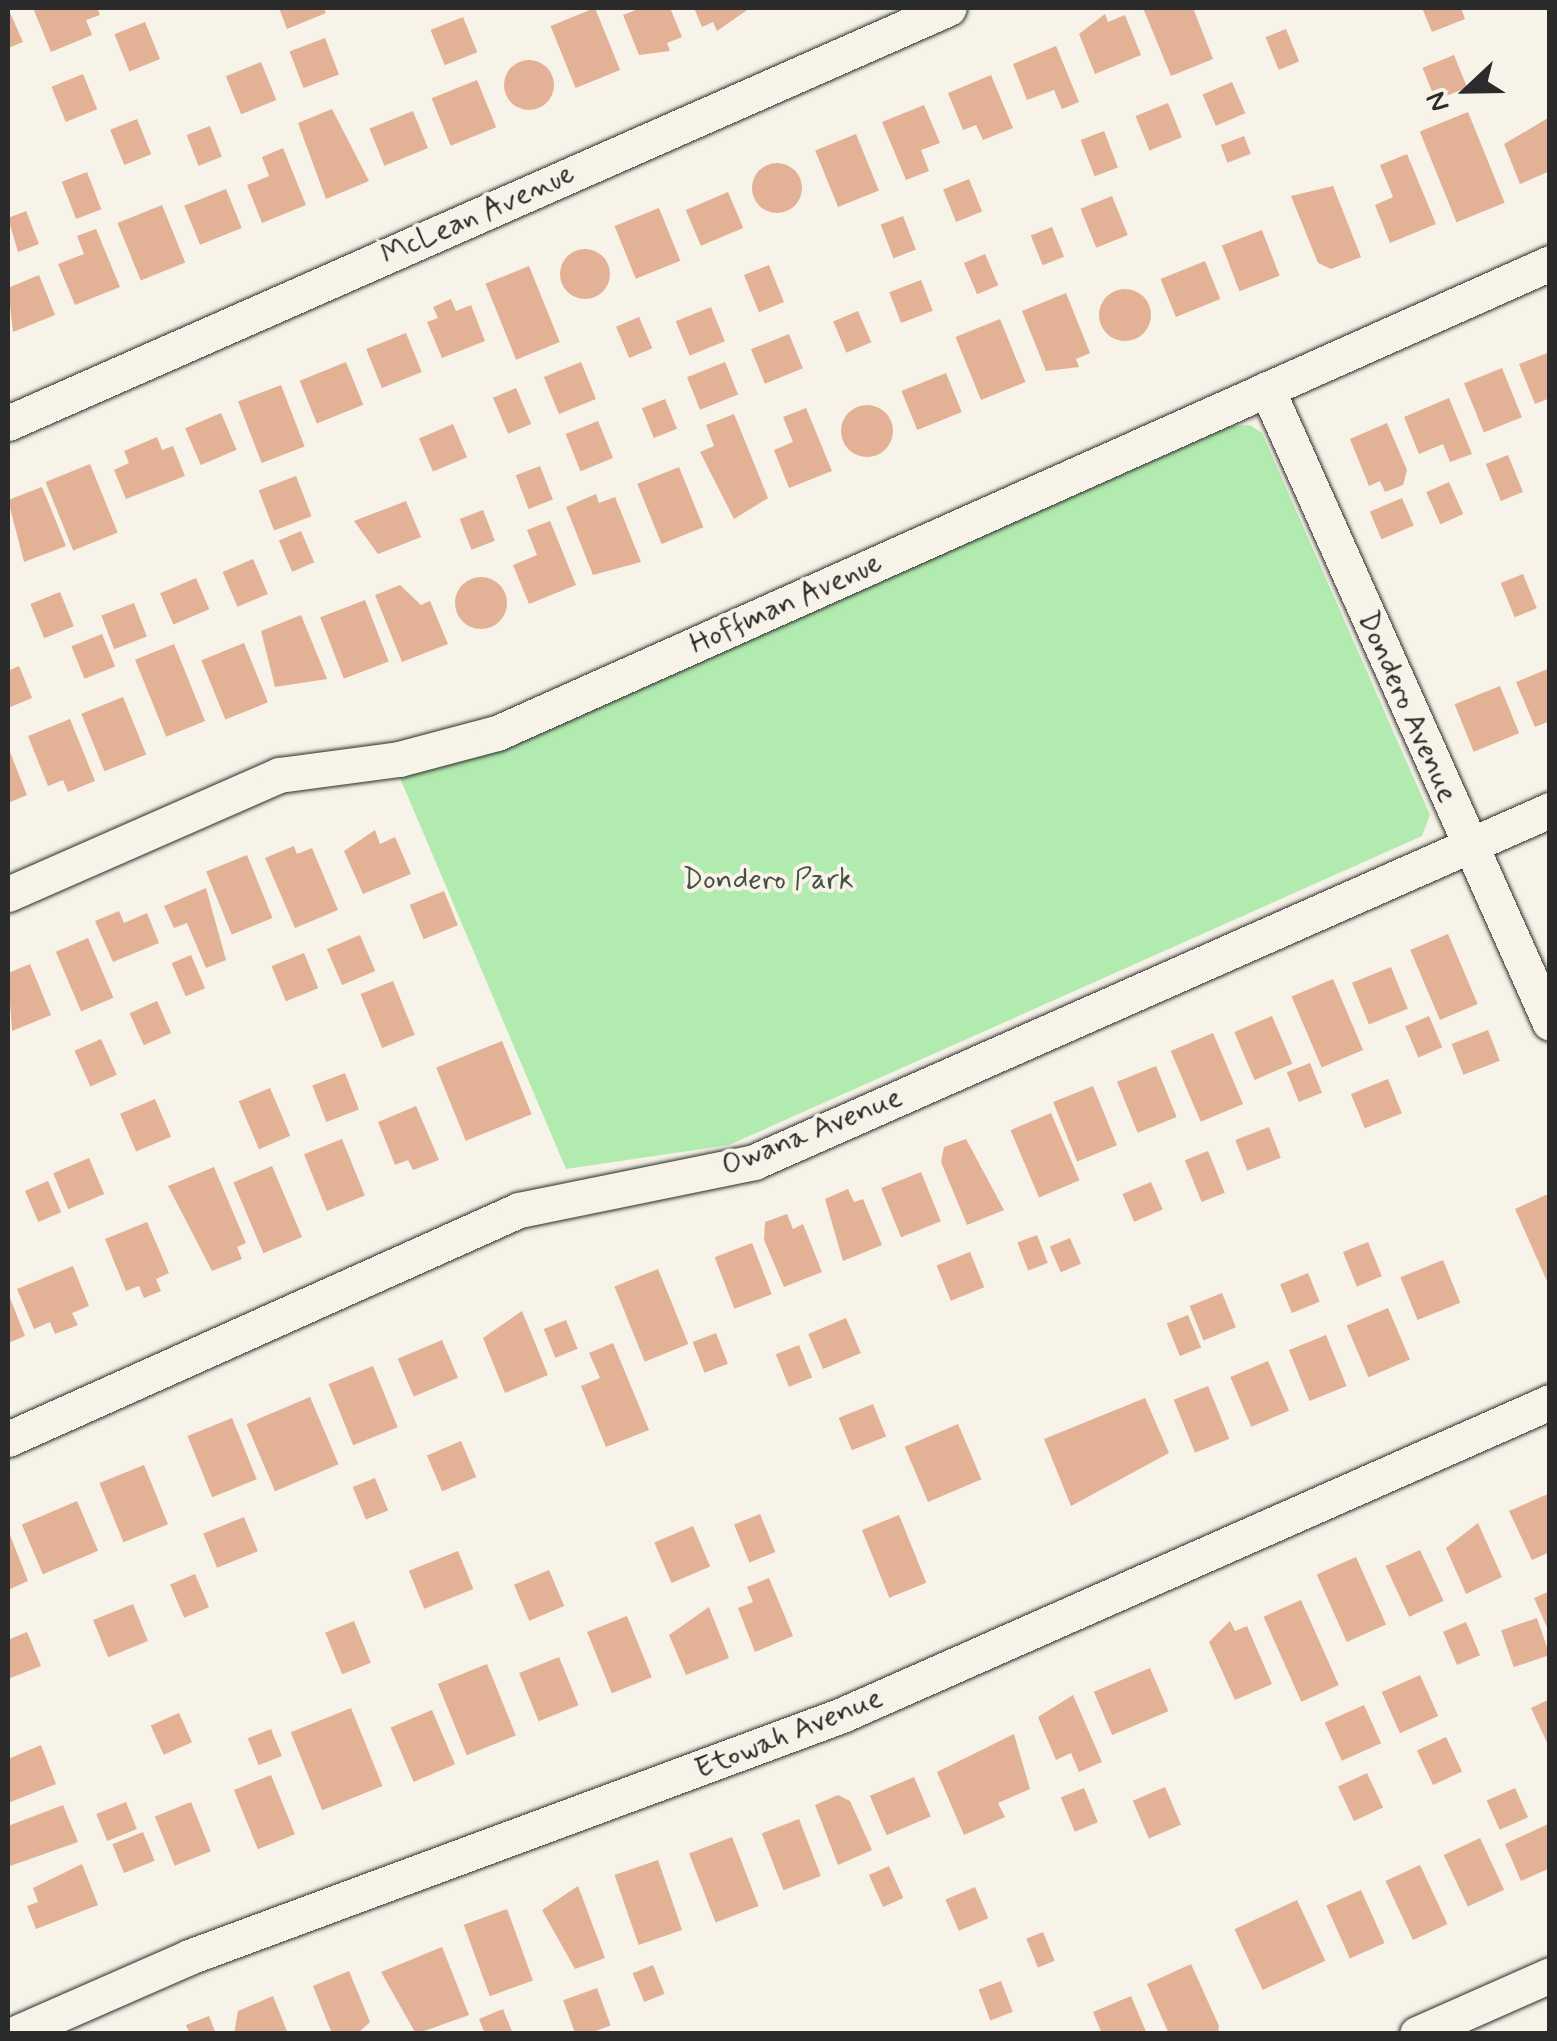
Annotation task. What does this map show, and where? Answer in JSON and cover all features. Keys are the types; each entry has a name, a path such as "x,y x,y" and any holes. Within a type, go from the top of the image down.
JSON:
{"street":[{"name":"McLean Avenue","path":"8,423 949,8"},
{"name":"Hoffman Avenue","path":"8,894 280,775 399,760 497,733 1550,263"},
{"name":"Dondero Avenue","path":"1267,389 1550,1024"},
{"name":"Owana Avenue","path":"8,1439 519,1210 754,1162 1550,810"},
{"name":"Etowah Avenue","path":"10,2033 189,1957 811,1728 1550,1402"},
{"path":"1417,2034 1550,1975"}],"green space":[{"name":"Dondero Park","path":"1250,425 1262,433 1430,815 1422,836 729,1145 566,1169 400,778 515,744 1231,426"}],"building":[{"path":"8,8 23,42 8,48"},
{"path":"33,8 97,8 100,15 86,20 92,35 51,52"},
{"path":"279,8 323,8 326,13 287,29"},
{"path":"595,8 620,70 576,88 550,26"},
{"path":"641,8 670,8 682,37 667,43 670,51 639,55 623,15"},
{"path":"694,8 750,8 717,31 713,22 702,27"},
{"path":"1143,8 1193,8 1213,59 1171,76"},
{"path":"1422,8 1461,8 1465,19 1432,32"},
{"path":"1105,14 1108,22 1125,15 1141,55 1095,74 1079,34"},
{"path":"463,17 477,52 445,65 431,30"},
{"path":"145,22 160,59 129,71 114,34"},
{"path":"1286,29 1299,61 1279,70 1266,37"},
{"path":"325,38 339,74 304,88 290,52"},
{"path":"1056,46 1079,102 1062,109 1054,90 1027,100 1013,64"},
{"path":"1454,55 1467,87 1436,100 1422,68"},
{"path":"519,61 539,61 553,75 553,95 539,109 519,109 505,95 505,75"},
{"path":"261,62 276,100 241,114 226,76"},
{"path":"83,74 97,109 66,122 51,87"},
{"path":"991,75 1013,128 983,140 976,125 963,130 948,93"},
{"path":"477,80 496,127 451,146 432,98"},
{"path":"1232,82 1245,113 1216,126 1203,95"},
{"path":"1168,103 1182,137 1149,150 1136,116"},
{"path":"924,105 940,143 921,150 929,171 906,180 882,122"},
{"path":"332,109 369,181 326,199 298,123"},
{"path":"413,111 428,148 384,166 369,129"},
{"path":"1468,112 1505,203 1456,222 1420,131"},
{"path":"1548,118 1550,171 1520,184 1504,144"},
{"path":"137,119 151,154 124,165 110,130"},
{"path":"210,126 222,157 198,166 187,135"},
{"path":"1104,131 1118,167 1095,176 1081,140"},
{"path":"856,134 879,191 838,207 815,150"},
{"path":"1244,136 1251,154 1227,163 1221,145"},
{"path":"283,148 306,205 262,223 247,185 269,176 262,157"},
{"path":"1407,154 1436,224 1390,243 1375,205 1393,197 1380,165"},
{"path":"777,163 795,170 802,188 795,206 777,213 759,206 752,188 759,170"},
{"path":"87,172 101,209 76,219 62,182"},
{"path":"969,179 982,211 956,222 943,189"},
{"path":"1333,186 1361,257 1331,269 1318,263 1291,196"},
{"path":"226,189 242,228 200,245 184,206"},
{"path":"728,192 743,228 701,246 686,210"},
{"path":"1112,196 1128,235 1096,248 1080,209"},
{"path":"162,205 185,262 141,280 117,223"},
{"path":"659,208 680,261 636,279 614,226"},
{"path":"26,211 39,244 18,252 8,218"},
{"path":"903,216 916,250 893,258 881,225"},
{"path":"1052,227 1064,257 1043,265 1031,236"},
{"path":"96,229 120,287 75,305 58,264 84,254 77,236"},
{"path":"1262,230 1280,276 1239,291 1222,245"},
{"path":"585,249 603,256 610,274 603,292 585,299 567,292 560,274 567,256"},
{"path":"985,254 998,285 977,294 964,263"},
{"path":"1205,261 1220,299 1176,317 1160,279"},
{"path":"769,265 784,302 759,312 744,275"},
{"path":"529,266 560,342 516,360 485,284"},
{"path":"39,275 55,315 13,332 8,288"},
{"path":"921,280 933,311 901,323 889,292"},
{"path":"1125,289 1143,297 1151,315 1143,333 1125,341 1107,333 1099,315 1107,297"},
{"path":"1066,293 1090,353 1076,359 1079,367 1046,371 1022,311"},
{"path":"451,299 456,311 471,305 485,341 442,358 427,322 438,318 433,307"},
{"path":"711,307 725,341 690,356 676,321"},
{"path":"858,311 871,342 846,353 833,322"},
{"path":"639,317 652,348 629,358 616,327"},
{"path":"1000,319 1025,382 981,400 955,337"},
{"path":"406,333 422,372 382,388 366,349"},
{"path":"789,334 803,368 765,384 751,349"},
{"path":"1550,352 1550,398 1535,404 1519,364"},
{"path":"346,362 363,405 317,423 300,381"},
{"path":"581,362 596,399 559,414 544,377"},
{"path":"725,362 738,394 700,410 687,377"},
{"path":"1502,368 1522,417 1484,432 1464,383"},
{"path":"946,373 962,412 917,430 901,391"},
{"path":"281,385 305,447 262,463 238,401"},
{"path":"516,388 531,424 508,434 493,398"},
{"path":"1449,398 1472,454 1450,462 1443,444 1419,454 1404,417"},
{"path":"665,399 677,429 654,438 642,408"},
{"path":"867,405 885,413 893,431 885,449 867,457 849,449 841,431 849,413"},
{"path":"806,408 832,471 789,488 774,450 793,442 783,417"},
{"path":"221,413 237,450 201,465 185,428"},
{"path":"734,414 768,498 734,519 700,452 714,446 706,425"},
{"path":"598,421 613,458 581,471 566,434"},
{"path":"1387,423 1407,470 1403,485 1385,492 1380,481 1369,486 1350,439"},
{"path":"453,424 467,457 433,472 419,438"},
{"path":"157,437 162,450 173,446 185,476 126,499 114,470 129,463 124,451"},
{"path":"1508,455 1523,492 1501,501 1486,464"},
{"path":"90,464 118,533 73,551 45,482"},
{"path":"540,466 553,500 529,509 516,475"},
{"path":"679,467 703,527 662,544 637,484"},
{"path":"296,476 311,516 274,530 259,490"},
{"path":"1449,482 1463,514 1440,524 1426,492"},
{"path":"42,487 66,546 24,562 8,500"},
{"path":"596,494 599,503 615,497 641,562 593,575 566,507"},
{"path":"1402,498 1414,526 1382,539 1370,512"},
{"path":"406,501 421,537 378,554 354,521"},
{"path":"483,510 495,541 471,550 460,519"},
{"path":"550,521 576,585 529,604 513,565 537,555 527,530"},
{"path":"301,531 314,562 292,572 279,540"},
{"path":"253,559 268,594 237,607 223,572"},
{"path":"1523,574 1537,608 1515,617 1501,583"},
{"path":"481,577 499,585 507,603 499,621 481,629 463,621 455,603 463,585"},
{"path":"196,578 209,609 173,625 160,593"},
{"path":"400,585 421,605 430,601 448,644 402,662 375,595"},
{"path":"60,592 74,626 44,638 30,604"},
{"path":"365,600 389,662 344,679 320,617"},
{"path":"134,603 147,637 114,649 101,616"},
{"path":"301,615 327,679 275,687 261,631"},
{"path":"102,634 115,666 85,679 71,646"},
{"path":"244,643 268,702 225,720 201,660"},
{"path":"174,644 205,721 166,737 135,660"},
{"path":"19,666 32,698 8,708 8,671"},
{"path":"1550,668 1550,721 1535,727 1516,682"},
{"path":"1500,686 1519,733 1474,752 1455,704"},
{"path":"123,697 146,754 105,771 81,714"},
{"path":"70,719 95,781 68,792 63,780 48,786 28,736"},
{"path":"8,747 27,795 8,803"},
{"path":"375,830 380,844 395,837 411,874 363,894 344,851"},
{"path":"294,846 297,854 312,848 338,910 295,928 265,858"},
{"path":"247,855 272,918 232,935 206,871"},
{"path":"206,888 226,960 206,968 187,923 174,928 164,906"},
{"path":"444,891 458,925 424,939 410,905"},
{"path":"119,911 124,923 147,913 159,943 113,962 95,921"},
{"path":"1448,934 1478,1004 1440,1020 1410,950"},
{"path":"360,935 375,971 342,985 327,949"},
{"path":"88,938 113,998 81,1012 56,952"},
{"path":"304,953 318,988 286,1001 272,966"},
{"path":"191,955 205,988 186,996 172,963"},
{"path":"30,964 51,1015 12,1031 8,973"},
{"path":"1391,967 1408,1009 1369,1024 1352,983"},
{"path":"1333,979 1363,1050 1322,1067 1292,997"},
{"path":"393,981 415,1035 382,1048 361,994"},
{"path":"157,1001 171,1033 144,1045 130,1013"},
{"path":"1272,1016 1292,1064 1255,1080 1234,1032"},
{"path":"1429,1016 1442,1047 1418,1057 1405,1026"},
{"path":"1488,1030 1500,1061 1463,1075 1452,1044"},
{"path":"1213,1033 1243,1104 1201,1122 1171,1051"},
{"path":"101,1039 117,1075 90,1086 75,1051"},
{"path":"502,1041 532,1114 466,1141 436,1068"},
{"path":"1310,1063 1322,1093 1299,1102 1287,1072"},
{"path":"1156,1066 1177,1117 1138,1133 1117,1082"},
{"path":"345,1073 359,1109 326,1122 312,1086"},
{"path":"1388,1079 1402,1113 1365,1128 1351,1094"},
{"path":"1093,1086 1117,1145 1077,1161 1053,1102"},
{"path":"270,1088 290,1136 259,1149 239,1101"},
{"path":"155,1099 171,1137 136,1152 120,1114"},
{"path":"416,1106 439,1160 413,1170 408,1160 395,1165 378,1122"},
{"path":"1051,1113 1080,1180 1039,1197 1010,1130"},
{"path":"1269,1127 1281,1158 1247,1171 1235,1140"},
{"path":"342,1139 365,1196 327,1211 304,1154"},
{"path":"966,1139 1004,1210 967,1225 941,1162 944,1147"},
{"path":"1208,1151 1225,1193 1202,1202 1185,1160"},
{"path":"89,1158 104,1194 68,1209 53,1173"},
{"path":"272,1166 302,1237 263,1253 233,1182"},
{"path":"214,1167 246,1243 237,1247 242,1259 212,1271 168,1186"},
{"path":"921,1172 941,1221 901,1237 881,1188"},
{"path":"48,1181 61,1212 38,1222 25,1191"},
{"path":"1151,1182 1163,1210 1134,1222 1122,1194"},
{"path":"848,1189 854,1202 863,1199 882,1245 843,1261 825,1199"},
{"path":"1550,1193 1550,1288 1515,1209"},
{"path":"787,1214 793,1229 803,1224 822,1272 784,1287 764,1240 765,1222"},
{"path":"147,1222 169,1273 156,1279 161,1291 144,1298 139,1286 126,1291 105,1239"},
{"path":"1037,1235 1048,1263 1028,1271 1017,1243"},
{"path":"1070,1238 1081,1264 1061,1272 1050,1247"},
{"path":"1368,1242 1382,1276 1357,1286 1343,1252"},
{"path":"752,1243 772,1294 734,1309 715,1257"},
{"path":"970,1252 984,1287 951,1301 937,1265"},
{"path":"1443,1260 1460,1303 1418,1320 1400,1277"},
{"path":"73,1266 89,1306 72,1313 78,1325 55,1334 50,1322 34,1329 17,1289"},
{"path":"658,1269 688,1344 645,1362 614,1287"},
{"path":"1308,1273 1320,1302 1292,1313 1280,1284"},
{"path":"8,1293 25,1336 8,1343"},
{"path":"1222,1293 1236,1327 1203,1340 1190,1306"},
{"path":"1388,1308 1410,1360 1368,1377 1347,1326"},
{"path":"522,1311 548,1375 505,1393 483,1338"},
{"path":"1188,1315 1201,1347 1180,1356 1167,1324"},
{"path":"846,1318 861,1353 823,1369 808,1334"},
{"path":"566,1320 578,1349 555,1358 544,1329"},
{"path":"716,1333 728,1364 704,1373 693,1342"},
{"path":"1326,1335 1347,1386 1310,1401 1289,1350"},
{"path":"442,1340 458,1378 414,1396 398,1359"},
{"path":"613,1343 649,1430 606,1447 581,1386 600,1378 589,1353"},
{"path":"799,1345 812,1377 789,1387 776,1354"},
{"path":"1268,1361 1289,1411 1251,1427 1230,1377"},
{"path":"373,1366 398,1427 353,1445 328,1384"},
{"path":"1208,1386 1229,1439 1195,1453 1174,1400"},
{"path":"310,1397 339,1464 275,1491 246,1424"},
{"path":"1145,1398 1169,1453 1071,1506 1044,1439"},
{"path":"873,1404 886,1436 852,1450 839,1418"},
{"path":"232,1418 257,1479 212,1497 187,1436"},
{"path":"958,1424 981,1479 928,1502 905,1447"},
{"path":"461,1441 476,1477 442,1491 427,1455"},
{"path":"144,1465 168,1524 123,1542 99,1483"},
{"path":"375,1478 388,1510 366,1519 353,1487"},
{"path":"1550,1493 1550,1552 1532,1560 1509,1511"},
{"path":"77,1501 98,1551 43,1574 22,1524"},
{"path":"760,1514 775,1552 749,1563 734,1524"},
{"path":"899,1515 926,1583 889,1598 862,1530"},
{"path":"244,1517 258,1551 217,1568 203,1533"},
{"path":"1478,1523 1502,1577 1466,1594 1446,1548"},
{"path":"693,1526 710,1567 672,1583 654,1542"},
{"path":"8,1530 28,1581 8,1590"},
{"path":"1420,1550 1444,1601 1409,1617 1386,1566"},
{"path":"458,1551 473,1589 424,1609 409,1571"},
{"path":"1356,1557 1386,1625 1347,1642 1317,1574"},
{"path":"549,1570 564,1606 529,1621 514,1585"},
{"path":"195,1574 209,1607 184,1618 170,1585"},
{"path":"769,1578 793,1636 755,1652 738,1608 753,1602 747,1587"},
{"path":"1550,1591 1550,1634 1534,1598"},
{"path":"1301,1600 1339,1685 1301,1702 1264,1617"},
{"path":"133,1604 148,1641 108,1657 93,1620"},
{"path":"709,1607 729,1658 686,1675 669,1635"},
{"path":"627,1616 652,1677 612,1693 587,1632"},
{"path":"1537,1618 1550,1655 1514,1667 1501,1630"},
{"path":"354,1621 371,1663 342,1674 325,1633"},
{"path":"1230,1621 1235,1631 1247,1626 1272,1684 1235,1700 1209,1642"},
{"path":"1466,1622 1480,1655 1457,1665 1443,1632"},
{"path":"27,1632 41,1666 8,1679 8,1640"},
{"path":"559,1657 578,1705 539,1721 519,1673"},
{"path":"487,1664 516,1735 467,1755 438,1684"},
{"path":"1150,1668 1168,1711 1112,1735 1094,1692"},
{"path":"1420,1675 1438,1716 1400,1733 1382,1692"},
{"path":"1073,1695 1102,1762 1079,1772 1071,1753 1056,1760 1038,1717"},
{"path":"1550,1699 1550,1749 1531,1708"},
{"path":"1364,1705 1381,1743 1342,1761 1325,1722"},
{"path":"351,1708 382,1786 322,1810 291,1732"},
{"path":"432,1710 455,1764 414,1782 391,1728"},
{"path":"179,1713 192,1742 164,1755 151,1726"},
{"path":"271,1729 282,1756 259,1765 248,1738"},
{"path":"1014,1734 1030,1789 998,1803 1005,1817 964,1835 937,1772"},
{"path":"1446,1737 1462,1771 1433,1785 1417,1751"},
{"path":"41,1745 56,1784 8,1803 8,1759"},
{"path":"1367,1773 1383,1807 1354,1821 1338,1787"},
{"path":"271,1775 295,1834 258,1849 234,1790"},
{"path":"914,1777 931,1817 887,1835 870,1796"},
{"path":"1165,1787 1181,1825 1149,1838 1133,1801"},
{"path":"1084,1788 1098,1822 1075,1832 1061,1797"},
{"path":"1515,1788 1528,1817 1500,1830 1487,1801"},
{"path":"838,1795 850,1801 872,1850 838,1865 815,1805"},
{"path":"126,1802 137,1829 107,1841 96,1814"},
{"path":"191,1802 211,1851 175,1866 155,1817"},
{"path":"63,1805 78,1842 10,1866 8,1826"},
{"path":"799,1819 821,1876 784,1890 762,1833"},
{"path":"1548,1824 1550,1868 1521,1881 1505,1844"},
{"path":"143,1832 155,1861 124,1873 112,1844"},
{"path":"732,1837 759,1906 716,1923 689,1853"},
{"path":"1480,1838 1504,1890 1468,1907 1444,1855"},
{"path":"658,1860 682,1930 639,1945 615,1875"},
{"path":"82,1864 98,1905 36,1929 27,1906 38,1902 33,1888"},
{"path":"1420,1865 1447,1924 1413,1940 1386,1881"},
{"path":"889,1866 903,1898 883,1907 869,1875"},
{"path":"578,1886 605,1958 575,1969 542,1910"},
{"path":"975,1887 988,1918 959,1931 946,1900"},
{"path":"1361,1890 1385,1943 1350,1958 1326,1905"},
{"path":"1297,1900 1325,1961 1263,1990 1234,1929"},
{"path":"507,1909 533,1980 490,1996 464,1925"},
{"path":"1043,1932 1055,1961 1038,1967 1026,1939"},
{"path":"442,1947 469,2015 416,2034 381,1972"},
{"path":"1191,1964 1219,2026 1218,2034 1169,2034 1147,1984"},
{"path":"653,1965 665,1994 644,2002 633,1973"},
{"path":"349,1971 370,2022 357,2034 332,2034 313,1986"},
{"path":"1001,1981 1013,2012 990,2020 979,1990"},
{"path":"597,1988 611,2026 575,2034 563,2000"},
{"path":"273,1996 288,2034 234,2034 238,2011"},
{"path":"1131,1996 1147,2034 1102,2034 1093,2012"},
{"path":"503,2009 513,2034 485,2034 479,2019"},
{"path":"209,2016 216,2034 190,2034 186,2025"}]}
